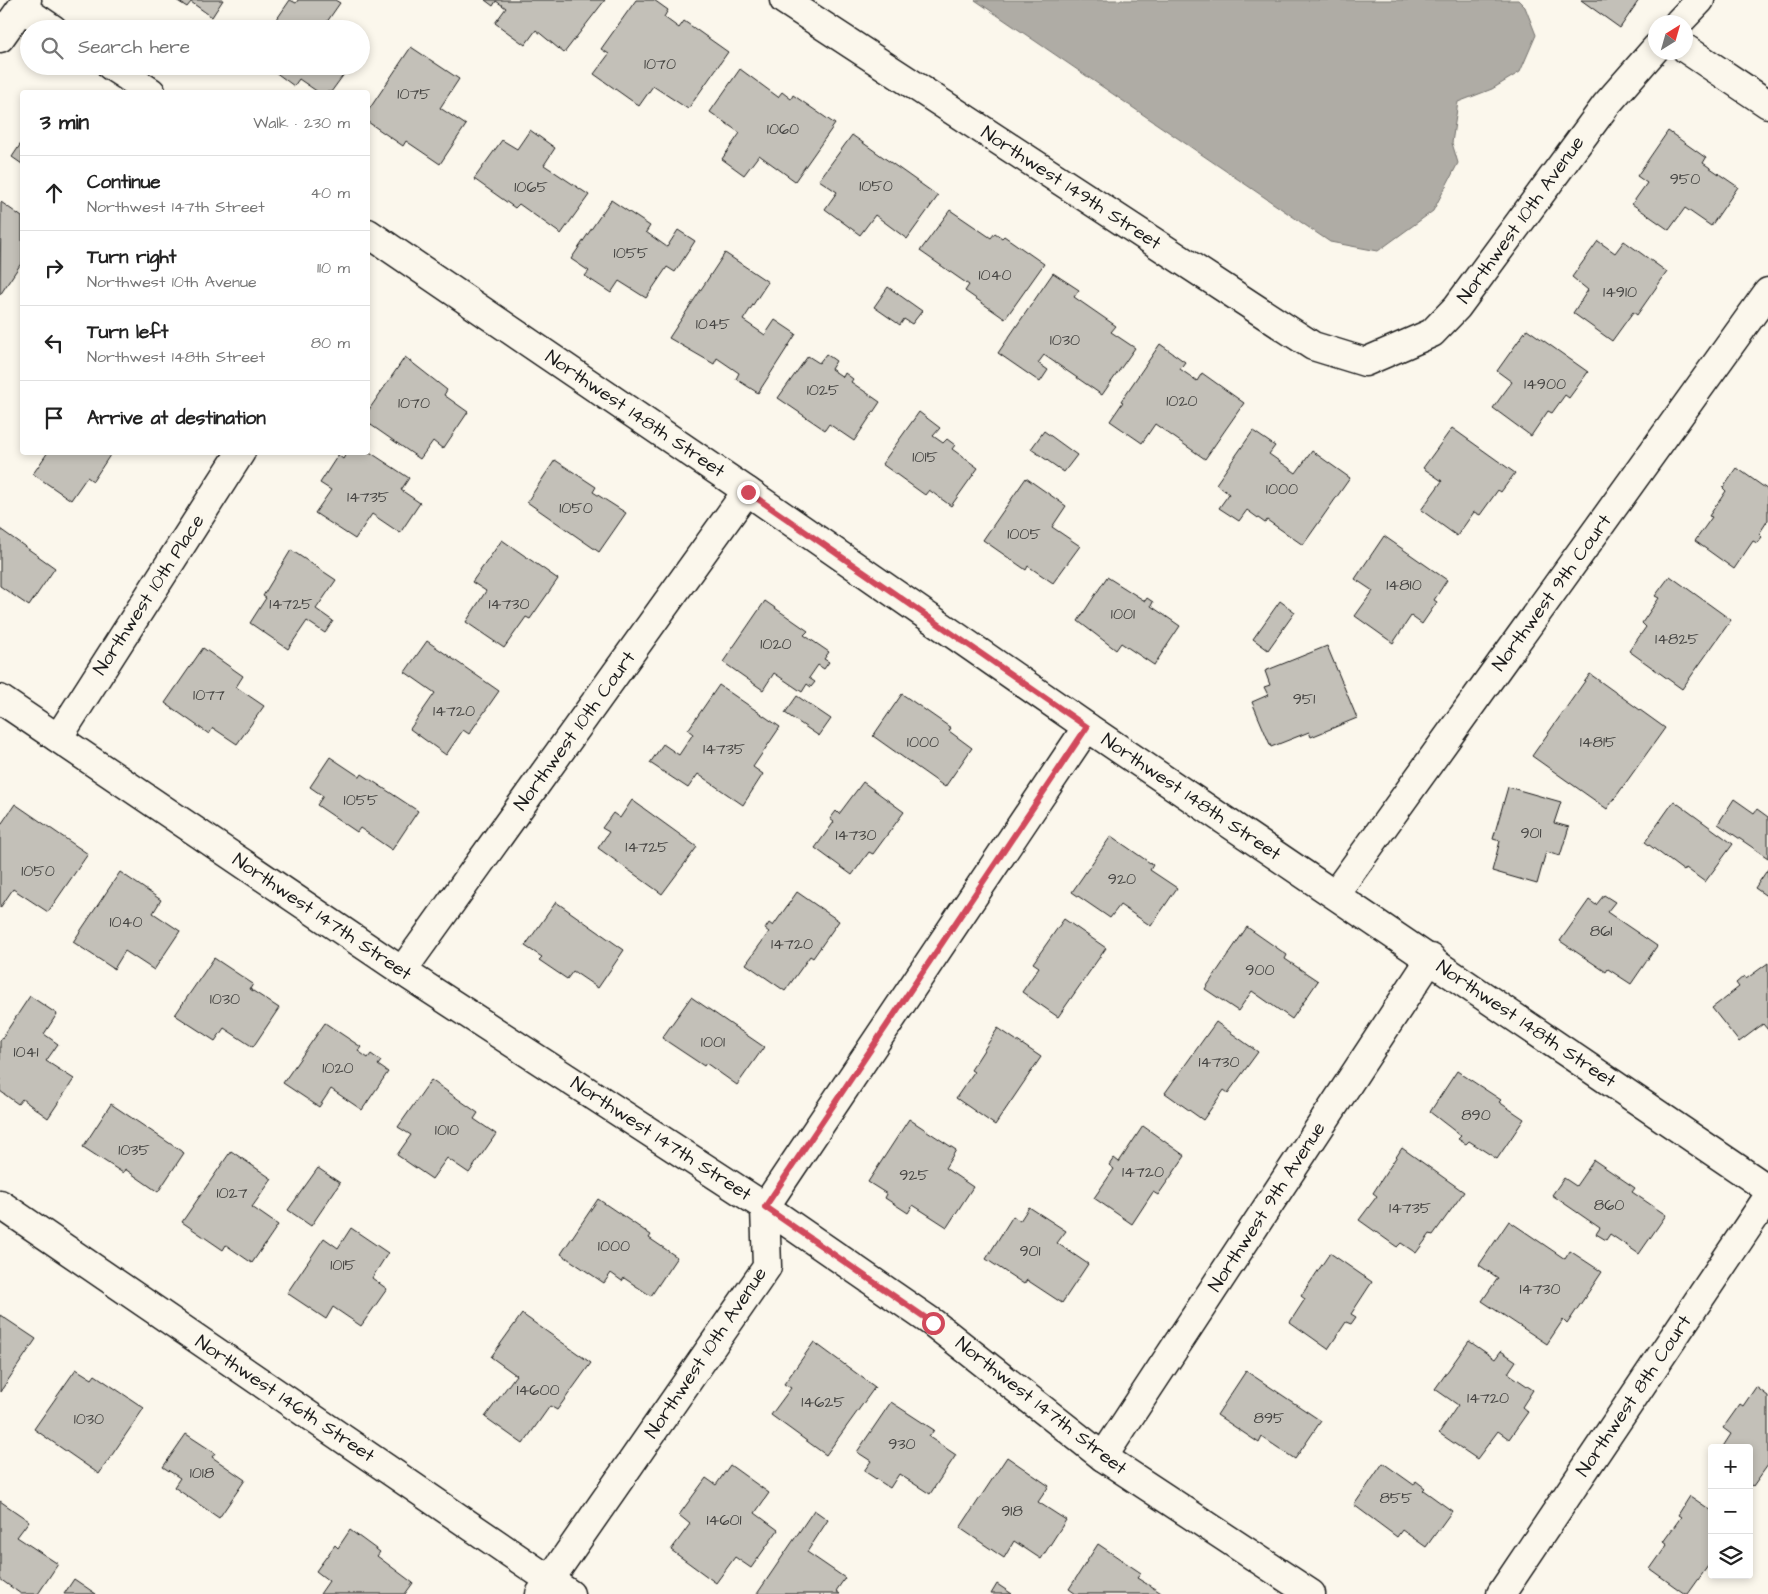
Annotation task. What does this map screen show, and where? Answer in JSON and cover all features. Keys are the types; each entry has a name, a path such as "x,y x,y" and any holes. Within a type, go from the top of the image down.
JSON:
{"street":[{"name":"Northwest 149th Street","path":"784,0 1313,346 1365,362"},
{"path":"1686,15 1700,0"},
{"path":"0,38 24,4 43,20"},
{"path":"1693,54 1768,104"},
{"name":"Northwest 10th Avenue","path":"1365,362 1432,333 1457,307 1606,105 1648,57"},
{"path":"125,75 148,90"},
{"name":"Northwest 148th Street","path":"371,242 748,492 1087,727 1768,1189"},
{"name":"Northwest 9th Court","path":"1335,894 1768,292"},
{"name":"Northwest 10th Place","path":"58,738 239,455"},
{"name":"Northwest 10th Court","path":"402,971 748,492"},
{"name":"Northwest 147th Street","path":"0,699 402,971 765,1207 933,1323 1103,1457 1311,1594"},
{"path":"765,1207 1087,727"},
{"name":"Northwest 9th Avenue","path":"1103,1457 1430,958"},
{"name":"Northwest 8th Court","path":"1501,1594 1768,1197"},
{"name":"Northwest 146th Street","path":"0,1204 554,1590"},
{"name":"Northwest 10th Avenue","path":"554,1590 767,1267 765,1207"}],"shaded area":[{"path":"975,0 1518,0 1525,7 1536,35 1520,72 1492,89 1458,102 1452,143 1458,163 1433,211 1378,251 1330,242"}],"building":[{"path":"176,0 223,0 212,17 191,2 187,7"},
{"path":"290,0 296,3 298,0 335,0 340,3 328,20 276,20"},
{"path":"485,0 605,0 564,53 536,30 525,45 495,23 506,8 496,1 493,6"},
{"path":"636,0 654,0 668,10 664,17 679,28 684,21 728,52 688,109 653,86 639,106 594,74 609,54 601,49"},
{"path":"1581,0 1639,0 1620,28"},
{"path":"411,47 459,79 440,108 466,125 440,164 406,141 403,146 370,123 370,108"},
{"path":"740,69 778,97 782,92 791,99 793,95 835,124 795,181 759,155 744,175 722,159 740,133 710,112"},
{"path":"279,75 343,75 332,90 315,90 299,79 294,86"},
{"path":"530,130 555,148 544,165 589,195 561,234 519,204 515,208 474,179 502,140 517,149"},
{"path":"1668,131 1706,158 1703,163 1738,187 1711,226 1685,208 1669,230 1632,204 1647,183 1637,176"},
{"path":"852,135 938,196 907,239 875,215 860,235 825,209 837,192 819,180"},
{"path":"20,145 20,163 12,157"},
{"path":"611,200 650,226 646,232 667,247 678,230 695,241 675,272 667,267 646,298 619,281 611,293 585,276 589,271 571,259"},
{"path":"1,202 20,216 20,265 0,295"},
{"path":"950,210 991,238 995,233 1002,238 1004,236 1044,264 1005,319 965,291 969,285 920,251"},
{"path":"1598,241 1615,253 1624,241 1667,272 1637,315 1633,312 1612,341 1573,313 1588,290 1572,277"},
{"path":"725,253 768,282 743,320 765,335 775,320 796,334 758,393 736,379 739,373 717,358 714,364 669,338"},
{"path":"1053,273 1079,290 1074,297 1116,326 1111,332 1135,348 1102,395 1044,355 1038,363 1048,370 1040,382 998,353"},
{"path":"888,287 922,311 912,324 904,319 900,325 874,307"},
{"path":"1527,329 1588,372 1569,398 1565,395 1552,413 1548,411 1531,436 1493,408 1512,382 1497,371"},
{"path":"1160,344 1185,362 1180,369 1197,381 1202,373 1244,403 1205,459 1155,424 1142,443 1110,421 1123,402 1121,401"},
{"path":"826,354 836,361 831,369 843,377 845,373 853,379 851,382 880,402 854,441 829,424 825,430 778,398 808,356 819,363"},
{"path":"405,357 447,390 444,395 468,412 443,449 433,441 420,459 370,424 370,408"},
{"path":"919,412 940,428 933,436 943,443 947,439 955,445 952,449 978,468 951,506 929,490 925,495 882,464"},
{"path":"1452,428 1515,473 1501,492 1498,490 1480,515 1474,512 1457,536 1421,510 1442,481 1423,468"},
{"path":"1044,431 1077,455 1064,472 1031,449"},
{"path":"1253,431 1275,446 1269,454 1296,473 1312,451 1350,478 1303,545 1267,520 1265,523 1247,510 1239,521 1219,508 1229,494 1216,484"},
{"path":"370,452 409,478 401,490 420,503 400,533 372,514 355,539 315,513 331,490 320,483 338,455 343,459 345,455 370,455"},
{"path":"46,455 110,455 93,481 87,477 71,500 33,474"},
{"path":"555,460 596,487 593,492 626,513 599,552 527,502"},
{"path":"1737,468 1768,490 1768,520 1759,534 1762,537 1757,543 1753,541 1734,569 1695,541 1712,517 1709,516 1726,491 1723,488"},
{"path":"1026,478 1066,506 1052,527 1080,546 1053,583 1028,566 1026,570 983,540"},
{"path":"0,529 55,568 29,606 0,586"},
{"path":"1384,536 1447,580 1434,600 1437,602 1422,624 1411,616 1393,643 1355,616 1373,591 1355,579"},
{"path":"502,540 558,579 530,619 526,617 504,648 466,622 486,591 472,582"},
{"path":"291,550 336,580 316,609 333,621 325,633 307,621 288,649 250,623 266,598 263,596"},
{"path":"1670,576 1731,620 1682,689 1629,651 1646,627 1642,623 1659,598 1655,596"},
{"path":"1107,577 1145,601 1147,598 1153,602 1151,606 1180,626 1154,665 1121,643 1116,650 1078,621"},
{"path":"765,601 808,631 804,635 829,652 824,659 829,662 824,669 818,665 809,678 815,682 811,687 807,684 802,692 774,673 763,690 723,662"},
{"path":"1280,601 1295,612 1268,650 1253,639"},
{"path":"427,641 499,691 469,734 463,730 446,755 410,729 435,693 405,672"},
{"path":"1327,646 1357,718 1311,737 1309,732 1271,747 1252,702 1268,695 1264,687 1270,685 1265,671"},
{"path":"203,648 243,676 236,687 264,706 237,744 213,728 209,734 165,703"},
{"path":"1590,674 1665,728 1607,809 1532,756"},
{"path":"719,685 780,727 753,767 763,774 743,805 698,774 688,788 650,763 663,744 679,755 693,734 688,730"},
{"path":"902,694 951,728 949,731 972,748 945,787 873,736"},
{"path":"797,696 831,719 819,736 785,713"},
{"path":"330,757 360,777 362,774 418,811 392,850 360,828 357,832 317,805 323,796 310,787"},
{"path":"863,782 904,812 873,854 869,852 852,875 815,848 834,822 830,819 836,811 839,814"},
{"path":"1508,787 1561,802 1554,823 1569,827 1560,856 1546,852 1537,884 1492,871 1500,841 1493,839"},
{"path":"1734,799 1754,813 1757,809 1768,817 1768,858 1718,824"},
{"path":"632,800 697,847 662,894 598,848 609,832 602,828 613,813 620,818"},
{"path":"1674,801 1733,844 1705,882 1686,868 1684,871 1645,842"},
{"path":"15,804 88,854 48,912 13,889 0,908 0,826"},
{"path":"1111,836 1153,865 1150,870 1177,888 1151,926 1120,905 1110,918 1072,892"},
{"path":"1768,869 1768,897 1755,888"},
{"path":"120,872 161,900 153,913 180,931 154,970 125,951 114,969 73,942"},
{"path":"797,892 839,921 813,958 810,956 785,991 746,964 769,932 765,929 769,923 773,926"},
{"path":"1604,895 1615,902 1607,912 1657,946 1631,984 1608,969 1606,972 1560,941 1589,900 1596,905"},
{"path":"556,902 624,950 598,988 573,971 567,979 539,960 542,957 525,946"},
{"path":"1064,919 1106,948 1058,1017 1022,992 1039,967 1033,963"},
{"path":"1247,927 1287,955 1285,959 1318,981 1292,1019 1252,991 1238,1011 1205,989"},
{"path":"214,958 253,984 250,989 279,1008 253,1047 224,1028 215,1041 175,1015"},
{"path":"1768,963 1768,1030 1763,1024 1739,1042 1712,1008 1739,987 1736,983 1744,976 1746,979"},
{"path":"30,996 57,1014 44,1034 58,1044 46,1061 74,1079 48,1118 22,1099 18,1104 0,1091 0,1041"},
{"path":"691,997 764,1047 737,1085 706,1063 704,1066 662,1038"},
{"path":"1216,1022 1258,1052 1228,1093 1224,1090 1203,1120 1165,1093"},
{"path":"325,1023 361,1047 358,1051 368,1058 371,1054 381,1061 378,1065 388,1072 362,1110 331,1089 319,1107 283,1083"},
{"path":"998,1028 1041,1057 995,1125 956,1098 974,1072 971,1070"},
{"path":"1457,1071 1501,1100 1499,1102 1524,1119 1497,1159 1469,1141 1466,1144 1458,1139 1461,1136 1430,1112"},
{"path":"431,1080 478,1113 474,1119 496,1134 469,1173 447,1158 432,1179 397,1155 411,1135 398,1127"},
{"path":"111,1104 184,1153 158,1192 125,1169 123,1173 83,1147"},
{"path":"909,1119 956,1150 945,1168 973,1187 947,1227 913,1205 908,1213 885,1198 887,1194 868,1182"},
{"path":"1143,1126 1185,1156 1158,1195 1153,1192 1132,1224 1094,1198 1114,1169 1109,1165 1114,1158 1119,1162"},
{"path":"1402,1148 1464,1192 1433,1235 1430,1234 1416,1253 1401,1243 1397,1247 1359,1220 1377,1196 1373,1193"},
{"path":"231,1151 272,1179 252,1207 278,1225 252,1263 226,1245 223,1250 182,1222"},
{"path":"1594,1160 1635,1188 1632,1192 1666,1215 1639,1254 1610,1234 1606,1240 1596,1234 1600,1228 1552,1195 1564,1178 1576,1186"},
{"path":"318,1168 340,1183 311,1226 288,1210"},
{"path":"598,1199 651,1235 649,1238 677,1257 651,1296 624,1278 622,1281 611,1273 604,1283 561,1254"},
{"path":"1029,1207 1066,1231 1057,1243 1088,1264 1062,1303 1027,1280 1024,1284 986,1259 1013,1216 1020,1221"},
{"path":"1509,1221 1565,1259 1570,1251 1602,1272 1567,1324 1563,1320 1547,1344 1482,1301 1498,1278 1479,1265"},
{"path":"351,1228 388,1253 372,1278 387,1289 361,1326 333,1307 326,1319 287,1293 324,1238 338,1248"},
{"path":"1330,1253 1372,1282 1351,1314 1356,1317 1351,1324 1346,1322 1328,1349 1290,1322 1305,1299 1301,1296"},
{"path":"522,1314 591,1363 557,1410 550,1406 523,1444 485,1417 516,1375 491,1357"},
{"path":"0,1315 36,1339 0,1392"},
{"path":"1469,1341 1495,1359 1501,1351 1516,1361 1508,1373 1533,1390 1522,1407 1528,1412 1509,1439 1498,1431 1477,1459 1439,1433 1458,1405 1435,1389"},
{"path":"814,1342 875,1387 826,1455 771,1415 791,1388 784,1384"},
{"path":"76,1369 92,1379 95,1375 144,1408 99,1474 34,1429"},
{"path":"1246,1371 1321,1421 1295,1459 1262,1437 1259,1443 1217,1415"},
{"path":"1756,1387 1768,1396 1768,1465 1753,1486 1753,1444 1725,1444 1731,1434 1723,1428 1740,1404 1743,1406"},
{"path":"891,1402 934,1430 929,1437 956,1455 930,1494 899,1474 890,1488 864,1471 871,1461 857,1452"},
{"path":"186,1434 215,1453 212,1457 245,1480 219,1518 174,1487 180,1478 163,1467"},
{"path":"1007,1457 1049,1486 1038,1502 1066,1520 1041,1559 1014,1541 1004,1558 960,1528"},
{"path":"1383,1463 1414,1485 1416,1481 1425,1488 1423,1490 1452,1511 1426,1547 1402,1530 1397,1537 1354,1505"},
{"path":"730,1465 769,1493 755,1513 778,1530 751,1568 735,1557 716,1583 671,1550 690,1524 679,1515 706,1478 716,1485"},
{"path":"1690,1496 1708,1508 1708,1566 1688,1594 1685,1594 1650,1569 1667,1545 1663,1542 1681,1517 1678,1515"},
{"path":"0,1501 29,1521 17,1537 58,1564 38,1594 21,1594 0,1579"},
{"path":"814,1510 828,1520 807,1552 845,1578 836,1591 840,1594 757,1594"},
{"path":"350,1530 380,1552 377,1556 413,1583 405,1594 320,1594 329,1581 316,1571 335,1545 338,1548"},
{"path":"1098,1544 1141,1573 1137,1578 1163,1594 1076,1594 1069,1589"},
{"path":"74,1579 96,1594 64,1594"},
{"path":"997,1584 1012,1594 991,1594"}],"route":[{"path":"748,492 1087,727 765,1207 933,1323"}]}
